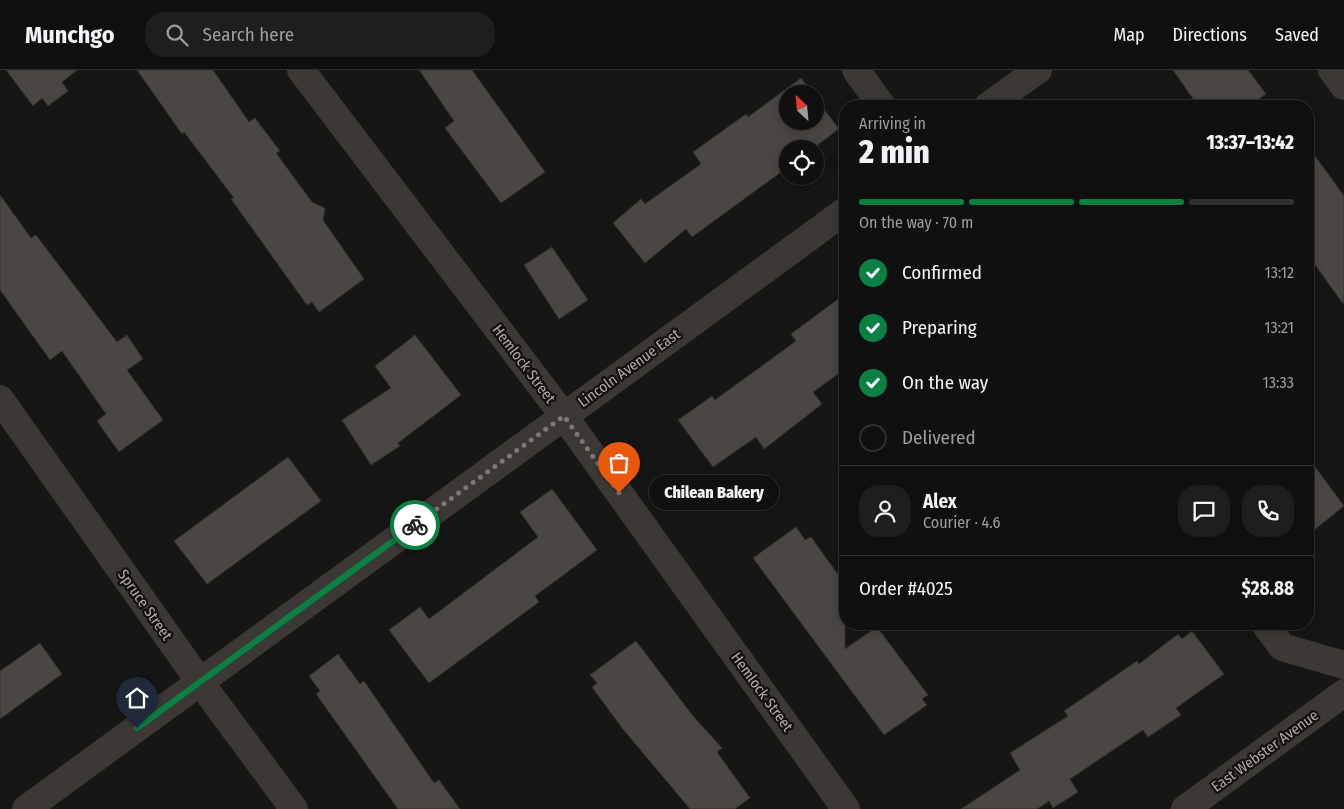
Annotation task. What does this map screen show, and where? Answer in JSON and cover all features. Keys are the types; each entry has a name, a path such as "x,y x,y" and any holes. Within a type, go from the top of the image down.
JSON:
{"street":[{"name":"Hemlock Street","path":"301,70 564,416 846,809"},
{"path":"856,70 878,100"},
{"path":"996,100 1038,70"},
{"path":"1332,70 1344,86"},
{"name":"Lincoln Avenue East","path":"26,809 839,215"},
{"name":"Spruce Street","path":"0,399 200,682 294,809"},
{"path":"1269,630 1282,647 1344,665"},
{"name":"East Webster Avenue","path":"1185,809 1344,692"}],"building":[{"path":"6,70 77,70 62,82 68,91 48,106 42,98 33,106"},
{"path":"137,70 213,70 249,122 255,118 280,151 276,153 312,202 325,208 323,220 364,279 319,312 312,302 307,305 231,199 234,198 184,132 182,134"},
{"path":"419,70 472,70 545,172 501,203 445,128 454,121"},
{"path":"1173,70 1248,70 1266,94 1258,100 1194,100"},
{"path":"801,78 806,85 791,85"},
{"path":"779,94 779,130 824,130 824,109 839,129 824,140 779,140 779,174 692,237 686,229 645,263 613,223 641,199 645,204 701,164 693,152 746,114 748,117"},
{"path":"1314,154 1344,196 1344,305 1314,263"},
{"path":"0,195 31,238 36,235 117,342 127,335 143,359 127,370 163,420 119,452 97,421 106,414 62,351 50,360 0,290"},
{"path":"552,247 588,300 559,319 524,265"},
{"path":"839,298 839,373 813,392 822,404 764,449 756,437 713,467 678,420 712,396 715,400 796,341 791,334"},
{"path":"415,335 461,395 398,443 400,446 371,465 342,420 391,388 375,366"},
{"path":"288,457 321,501 207,584 174,541"},
{"path":"1314,465 1344,506 1314,530"},
{"path":"552,489 597,550 535,596 539,602 429,683 389,630 420,607 429,619 538,537 520,512"},
{"path":"796,527 805,540 811,537 839,576 839,630 845,630 845,649 873,630 879,630 928,695 922,699 927,705 884,735 753,558"},
{"path":"1192,631 1224,674 1176,708 1181,715 1148,737 1143,730 1070,779 1078,792 1053,808 1049,801 1037,809 961,809 1020,770 1010,753 1068,716 1064,711 1137,661 1139,664 1178,634 1182,639"},
{"path":"636,641 693,716 722,748 717,752 750,798 735,809 690,809 622,728 592,687 597,683 590,675"},
{"path":"40,643 62,674 0,719 0,671"},
{"path":"338,654 360,684 364,681 434,783 439,780 460,809 398,809 316,694 320,691 309,676"}],"way so far":[{"path":"415,525 564,416 619,493"}],"place":[{"name":"Chilean Bakery","path":"619,493"}],"route":[{"path":"137,728 415,525"}]}
